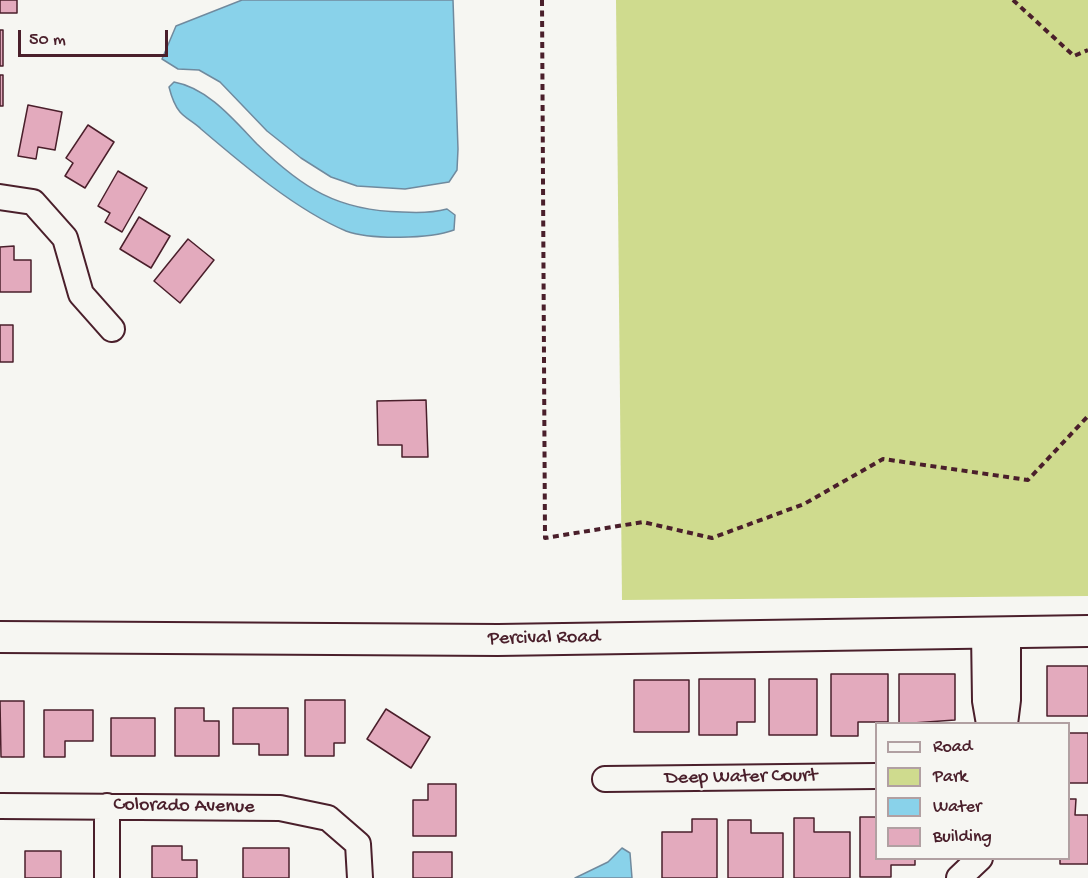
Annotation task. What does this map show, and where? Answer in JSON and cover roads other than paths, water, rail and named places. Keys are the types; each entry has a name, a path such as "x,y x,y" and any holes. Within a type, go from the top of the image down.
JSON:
{"street":[{"path":"0,196 33,202 65,238 81,294 112,329"},
{"name":"Percival Road","path":"0,637 498,640 1088,631"},
{"path":"989,722 996,682 996,632"},
{"path":"996,682 1005,722"},
{"name":"Deep Water Court","path":"605,779 875,776"},
{"name":"Colorado Avenue","path":"0,806 280,807 328,818 358,844 360,878"},
{"path":"107,806 107,878"},
{"path":"959,878 978,860"}],"water":[{"path":"242,0 453,0 458,149 457,170 449,182 405,189 357,186 331,177 301,158 267,131 220,82 199,70 178,69 162,59 176,26"},
{"path":"174,82 198,91 220,106 274,160 306,185 322,194 340,202 379,211 419,213 447,209 455,215 454,230 416,237 384,237 357,234 327,222 270,185 182,114 174,103 169,87"},
{"path":"622,848 630,853 632,878 575,878 608,862"}]}
